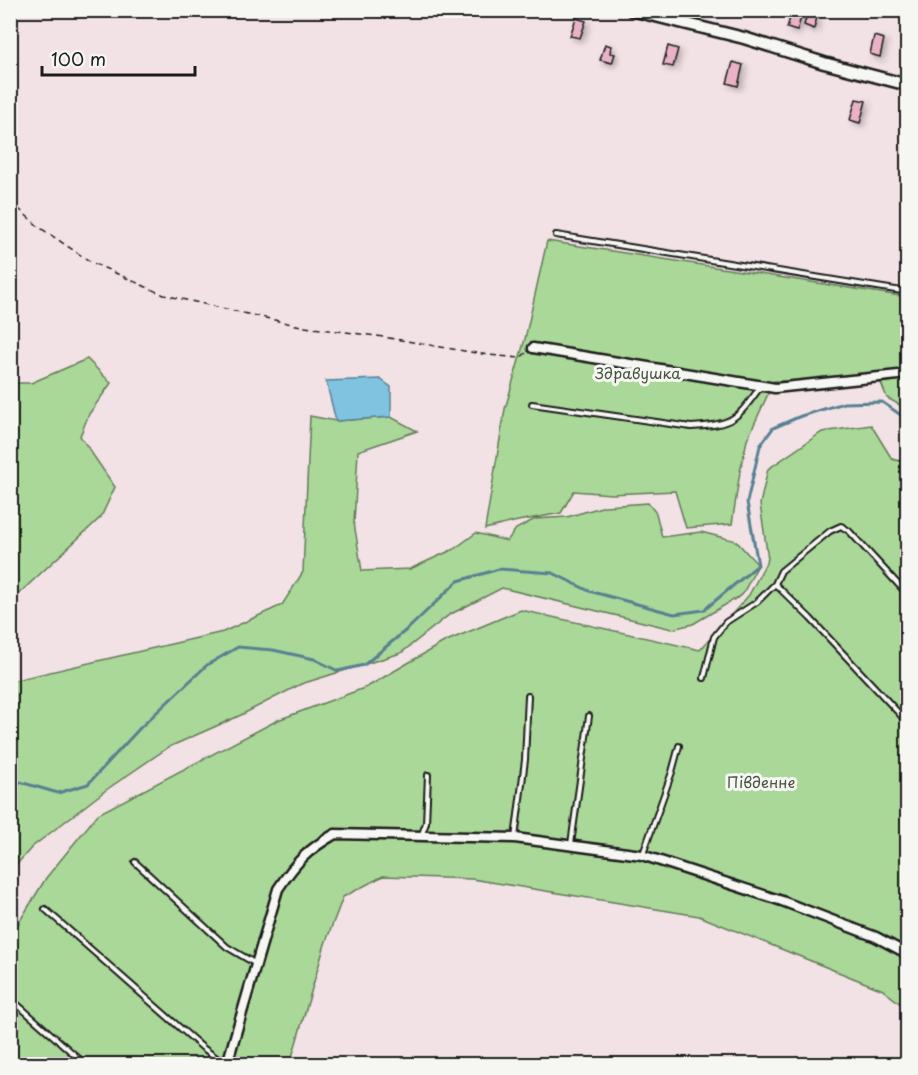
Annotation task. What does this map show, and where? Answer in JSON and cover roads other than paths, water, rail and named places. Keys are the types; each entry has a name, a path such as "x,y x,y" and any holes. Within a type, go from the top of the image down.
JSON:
{"street":[{"path":"631,10 744,38 824,63 908,85"},
{"path":"532,348 775,387 908,374"},
{"path":"227,1065 278,889 311,848 335,834 422,834 515,838 642,855 793,905 876,937 908,954"}],"lane":[{"path":"555,235 908,292"},
{"path":"531,404 691,427 717,426 739,415 762,385"},
{"path":"704,678 714,637 726,622 757,603 775,584 781,571 830,531 841,526 849,531 908,595"},
{"path":"775,584 908,723"},
{"path":"515,838 525,760 528,696"},
{"path":"571,845 589,716"},
{"path":"642,855 679,746"},
{"path":"422,834 426,823 428,775"},
{"path":"135,862 227,947 256,964"},
{"path":"45,909 203,1048 227,1065"},
{"path":"10,998 85,1065"}],"water":[{"path":"380,379 391,387 391,417 336,421 326,381"}],"waterway":[{"path":"10,782 20,782 58,793 88,784 140,728 207,665 238,647 273,650 314,659 338,671 364,665 411,626 458,581 499,569 553,573 589,591 674,614 704,610 758,565 747,502 760,446 773,428 801,416 844,403 882,402 908,420"}],"park label":[{"name":"Здравушка","path":"638,374"},
{"name":"Південне","path":"761,783"}]}
